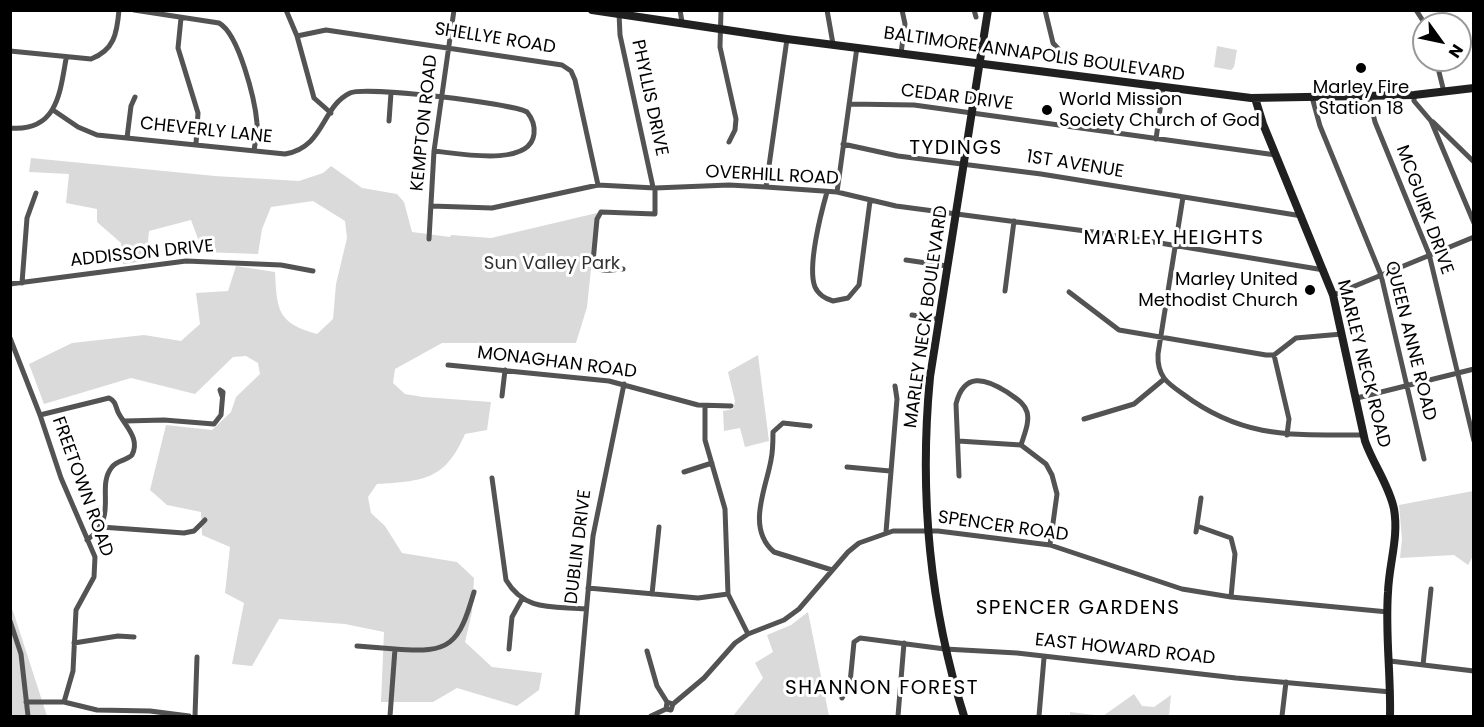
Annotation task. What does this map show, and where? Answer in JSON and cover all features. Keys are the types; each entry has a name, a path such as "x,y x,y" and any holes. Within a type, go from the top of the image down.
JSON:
{"main road":[{"name":"BALTIMORE ANNAPOLIS BOULEVARD","path":"592,10 619,12 787,39 1255,98 1414,95 1473,88"},
{"name":"MARLEY NECK BOULEVARD","path":"964,717 945,649 926,530 925,435 939,319 988,10"},
{"name":"MARLEY NECK ROAD","path":"1255,98 1333,294 1364,435 1394,509 1395,540 1388,593 1390,717"}],"street":[{"path":"10,51 66,59 91,59 102,55 114,40 119,10"},
{"path":"134,10 219,23 230,34 239,54 256,117 254,151"},
{"path":"286,10 297,36 314,98 331,113"},
{"name":"KEMPTON ROAD","path":"429,239 434,151 454,10"},
{"path":"680,10 682,22"},
{"path":"721,10 720,47 736,119 735,130 729,142"},
{"path":"827,10 833,44"},
{"path":"901,53 905,24 902,10"},
{"path":"1045,10 1053,43 1062,53"},
{"name":"PHYLLIS DRIVE","path":"619,12 620,35 654,188 655,214 601,212 597,219 593,262 600,270 623,269"},
{"path":"181,18 178,48 198,113 196,144"},
{"name":"SHELLYE ROAD","path":"297,36 326,30 557,63 571,71 578,92 598,185"},
{"path":"766,187 787,39"},
{"path":"837,192 857,47"},
{"path":"10,128 33,125 53,110 61,92 66,59"},
{"path":"1439,72 1444,92"},
{"path":"1156,139 1164,88"},
{"name":"CHEVERLY LANE","path":"53,110 88,133 285,154 300,149 314,139 331,113 350,93 363,90 442,97 520,108 530,116 534,134 525,148 494,157 434,151"},
{"path":"389,121 391,93"},
{"path":"1414,95 1414,101 1431,121 1473,162"},
{"path":"128,138 131,106 135,97"},
{"name":"QUEEN ANNE ROAD","path":"1312,97 1320,126 1381,275 1424,459"},
{"name":"MCGUIRK DRIVE","path":"1369,97 1375,122 1429,254 1473,441"},
{"name":"CEDAR DRIVE","path":"849,104 914,105 1276,155"},
{"path":"1431,121 1473,223"},
{"name":"1ST AVENUE","path":"843,144 898,156 1302,216"},
{"path":"1466,155 1473,151"},
{"name":"OVERHILL ROAD","path":"431,206 492,208 598,185 654,188 729,185 837,192 870,201 1014,221 1324,270"},
{"path":"827,192 816,232 813,281 820,294 833,301 848,298 859,285 870,201"},
{"path":"22,283 27,218 36,193"},
{"path":"1183,197 1157,361 1163,380 1218,416 1244,426 1287,435 1364,435"},
{"path":"1005,291 1014,221"},
{"path":"1333,294 1473,237"},
{"name":"ADDISSON DRIVE","path":"10,284 211,260 281,265 313,271"},
{"path":"906,260 947,266"},
{"path":"1069,292 1119,330 1160,337 1274,354 1296,338 1342,334"},
{"path":"912,315 939,319"},
{"name":"FREETOWN ROAD","path":"10,338 40,415 61,478 94,557 95,570 76,610 73,671 64,702"},
{"path":"1274,354 1289,419 1287,435"},
{"name":"MONAGHAN ROAD","path":"448,365 624,384 705,406 731,406"},
{"path":"1357,398 1473,369"},
{"path":"502,396 505,370"},
{"path":"959,476 956,404 958,394 970,383 981,380 999,387 1024,407 1028,415 1021,445"},
{"path":"1084,419 1134,404 1163,380"},
{"name":"DUBLIN DRIVE","path":"577,717 592,536 624,384"},
{"path":"886,532 897,399 895,387"},
{"path":"125,421 164,420 214,423 221,415 222,396"},
{"path":"40,415 106,397 114,399 134,438 135,449 129,458 114,464 109,471 106,509 101,527 87,540"},
{"path":"705,406 704,433 725,509 728,594 748,634"},
{"path":"810,426 783,423 773,432 771,459 759,508 762,532 767,546 774,552 832,570"},
{"path":"958,441 1021,445 1037,456 1052,475 1057,494 1050,545"},
{"path":"684,472 712,463"},
{"path":"847,467 890,471"},
{"path":"492,478 500,521 506,580 522,599 533,605 586,609"},
{"path":"1202,498 1197,529 1231,538 1235,554 1231,597"},
{"path":"101,527 184,533 194,531 205,520"},
{"path":"652,594 659,527"},
{"name":"SPENCER ROAD","path":"651,717 669,706 704,678 728,649 748,634 784,620 799,609 832,570 859,543 886,532 926,530 1050,545 1182,589 1231,597 1388,612"},
{"path":"588,588 707,598 728,594"},
{"path":"1423,665 1431,589"},
{"path":"357,645 424,652 444,646 456,636 465,623 474,592"},
{"path":"509,649 512,617 522,599"},
{"path":"10,621 21,654 28,717"},
{"path":"74,643 118,636 134,637"},
{"name":"EAST HOWARD ROAD","path":"842,698 850,683 856,639 945,649 1017,653 1044,658 1391,692"},
{"path":"898,717 904,643"},
{"path":"390,717 395,649"},
{"path":"647,651 657,686 676,717"},
{"path":"195,717 197,657"},
{"path":"1039,717 1044,658"},
{"path":"1390,661 1473,670"},
{"path":"1282,717 1286,682"},
{"path":"26,702 64,702 97,710 150,711 189,717"}],"green space":[{"path":"1217,46 1237,50 1234,67 1231,70 1214,67"},
{"name":"Sun Valley Park","path":"31,158 215,176 299,181 323,173 331,166 362,188 397,194 404,202 412,232 450,237 451,235 491,238 597,213 587,307 576,343 442,343 395,369 393,383 405,394 491,402 487,430 465,434 449,461 431,475 408,481 377,484 368,497 371,513 385,526 402,553 457,562 474,578 472,612 465,642 492,667 542,673 539,690 517,706 457,688 433,702 381,702 384,632 345,624 279,619 252,666 232,664 244,603 225,593 230,547 202,535 201,512 167,505 150,490 166,425 212,430 231,412 236,397 260,374 258,363 246,356 233,357 195,394 131,378 44,404 29,364 72,343 144,335 181,341 200,324 196,293 228,291 236,266 275,272 277,296 282,313 294,325 317,334 333,319 336,284 347,238 345,221 313,201 271,207 262,229 258,254 203,252 191,220 149,231 146,261 123,264 121,243 97,222 97,209 66,203 69,174 29,172"},
{"path":"758,355 769,441 745,447 740,428 724,431 723,411 733,409 735,401 728,372"},
{"path":"1473,491 1473,556 1468,565 1454,555 1400,558 1402,539 1399,505"},
{"path":"10,605 14,614 47,716 11,716"},
{"path":"808,612 829,716 733,716 763,678 755,663 773,652 767,635 791,625"},
{"path":"1134,694 1142,706 1154,707 1171,695 1169,716 1103,716"},
{"path":"1070,712 1103,716 1070,716"}],"place":[{"name":"Marley Fire Station 18","path":"1361,68"},
{"name":"World Mission Society Church of God","path":"1047,110"},
{"name":"Marley United Methodist Church","path":"1310,290"}],"district":[{"name":"TYDINGS","path":"956,149"},
{"name":"MARLEY HEIGHTS","path":"1174,239"},
{"name":"SPENCER GARDENS","path":"1078,609"},
{"name":"SHANNON FOREST","path":"882,689"}]}
